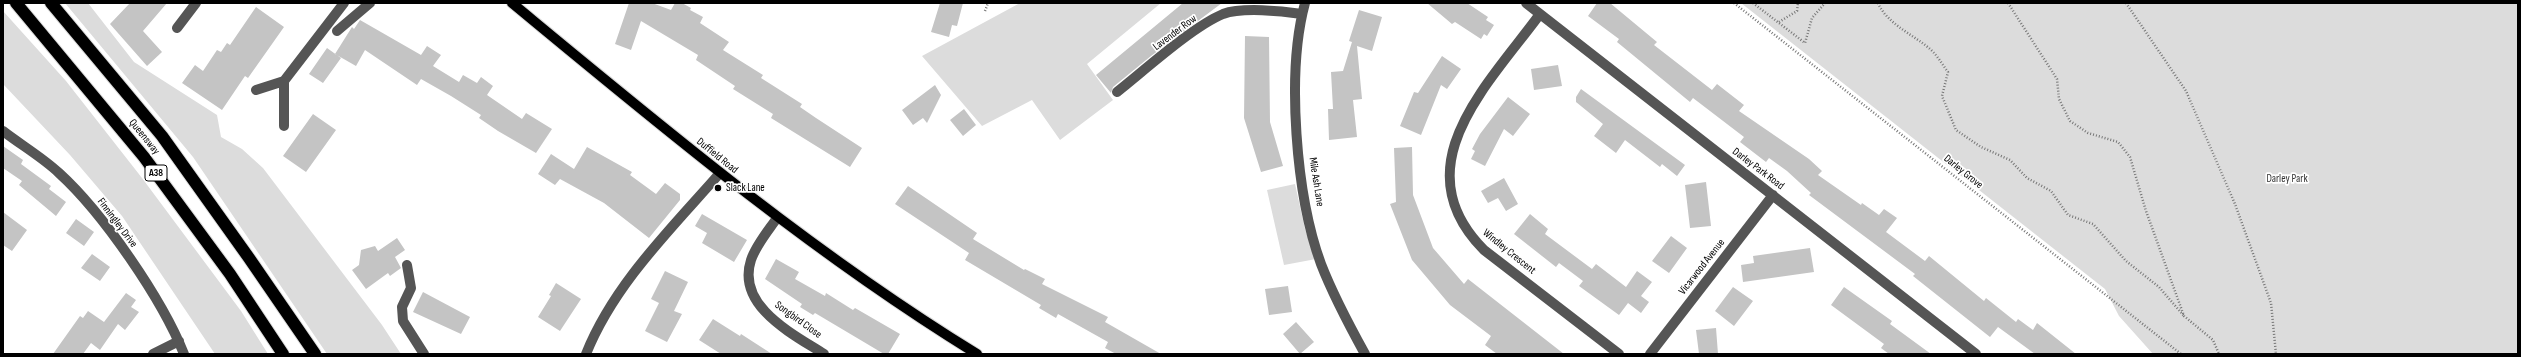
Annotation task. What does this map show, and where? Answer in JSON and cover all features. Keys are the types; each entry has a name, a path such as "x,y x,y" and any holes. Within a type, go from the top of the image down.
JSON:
{"highway":[{"name":"Queensway","path":"16,3 144,157 230,274 283,354"},
{"name":"Queensway","path":"51,3 162,136 315,354"}],"main road":[{"name":"Duffield Road","path":"512,3 777,218 867,282 977,354"}],"street":[{"path":"177,28 196,3"},
{"path":"256,90 284,81 344,3"},
{"path":"337,30 370,3"},
{"name":"Mile Ash Lane","path":"1305,3 1302,14 1294,92 1299,153 1312,234 1330,285 1365,354"},
{"name":"Darley Park Road","path":"1526,3 1976,354"},
{"name":"Lavender Row","path":"1117,92 1201,27 1224,14 1276,10 1302,14"},
{"name":"Windley Crescent","path":"1540,14 1466,114 1456,138 1451,160 1449,184 1453,203 1459,218 1470,236 1484,250 1619,354"},
{"path":"284,81 284,126"},
{"name":"Finningley Drive","path":"3,131 58,172 74,188 124,252 149,290 179,341 184,354"},
{"path":"586,354 608,306 660,242 720,173"},
{"name":"Vicarwood Avenue","path":"1650,354 1773,195"},
{"name":"Songbird Close","path":"777,218 751,260 749,283 762,310 824,354"},
{"path":"407,264 411,288 402,307 403,321 424,354"},
{"path":"153,354 179,341"}],"path":[{"path":"985,11 988,3"},
{"name":"Darley Grove","path":"1734,3 2181,354"},
{"path":"1754,3 1805,42 1812,18 1825,3"},
{"path":"1778,22 1797,11 1798,3"},
{"path":"1878,3 1881,9 1901,27 1931,50 1948,72 1942,96 1956,130 1981,148 2010,160 2027,178 2050,190 2068,215 2093,224 2126,261 2159,287 2184,316 2213,340 2219,354"},
{"path":"2008,3 2057,79 2060,99 2070,121 2088,133 2118,142 2130,157 2146,211 2184,316"},
{"path":"2126,3 2186,91 2235,204 2271,303 2276,354"}],"green space":[{"path":"65,3 88,3 134,62 217,115 221,137 242,149 263,168 382,325 401,354 327,354 193,157"},
{"path":"1020,3 1161,3 1087,64 1113,100 1060,140 1032,100 982,126 922,56"},
{"name":"Darley Park","path":"1741,3 2518,3 2518,354 2153,354 2119,316 2105,289"},
{"path":"3,11 66,81 142,178 241,311 268,354 215,354 122,216 70,155 3,84"},
{"path":"1295,184 1305,229 1316,259 1284,265 1267,190"}],"building":[{"path":"130,3 167,3 143,31 162,52 147,66 110,24"},
{"path":"629,3 652,3 671,10 675,3 682,3 691,8 690,10 703,17 700,23 729,42 723,50 763,75 761,78 802,104 800,107 862,148 850,167 771,118 773,114 733,89 735,86 696,60 698,55 641,21 631,50 615,44"},
{"path":"940,3 963,3 957,26 952,25 949,37 931,32"},
{"path":"1183,3 1222,3 1151,56 1113,87 1111,93 1096,75"},
{"path":"1427,3 1467,3 1488,17 1486,20 1494,25 1487,36 1484,34 1481,39 1455,22 1452,24"},
{"path":"1597,3 1610,3 1657,42 1654,45 1712,90 1717,84 1744,105 1739,111 1809,159 1822,171 1818,175 1861,205 1862,203 1879,215 1884,209 1897,218 1886,232 1925,261 1929,256 1984,301 1986,298 2016,322 2018,319 2033,330 2037,323 2076,354 2035,354 1998,327 1990,337 1913,276 1915,274 1809,195 1811,193 1787,171 1769,158 1766,162 1740,142 1744,137 1693,98 1690,102 1617,42 1619,39 1588,16"},
{"path":"256,7 284,27 248,78 245,76 222,110 182,83 195,65 203,71 217,50 221,52 227,43 230,45"},
{"path":"1359,10 1382,17 1372,51 1357,46 1362,99 1353,100 1357,137 1329,140 1328,109 1333,109 1331,72 1343,71 1352,42 1349,41"},
{"path":"360,20 421,55 427,46 441,55 433,66 459,82 463,75 477,83 481,77 493,86 487,95 522,119 526,113 552,129 536,153 498,131 479,118 481,115 451,96 421,79 417,85 365,50 356,66 335,54 352,27 354,29"},
{"path":"1245,36 1269,37 1270,122 1283,166 1261,172 1244,118"},
{"path":"327,48 341,58 323,83 309,74"},
{"path":"1442,56 1461,69 1447,89 1441,85 1421,135 1400,126 1414,92 1418,93"},
{"path":"1558,65 1562,86 1534,90 1531,69"},
{"path":"935,85 941,95 927,123 923,118 913,125 902,110"},
{"path":"1581,89 1685,165 1677,176 1662,164 1660,167 1625,140 1616,153 1594,136 1603,124 1576,102 1576,97"},
{"path":"1508,97 1530,114 1513,136 1504,129 1485,166 1471,159 1475,151 1472,149 1480,134"},
{"path":"964,109 976,125 963,136 950,120"},
{"path":"313,114 336,130 306,172 283,156"},
{"path":"3,146 23,160 21,164 51,186 49,189 66,202 56,216 19,185 22,181 3,168"},
{"path":"587,147 632,172 630,175 656,194 665,183 680,194 680,200 649,238 604,203 560,179 555,185 538,174 551,154 574,169"},
{"path":"1412,147 1413,195 1433,248 1464,284 1468,279 1564,354 1497,354 1485,345 1491,336 1450,305 1412,260 1390,204 1396,202 1394,148"},
{"path":"1504,178 1518,204 1506,211 1498,198 1488,203 1481,191"},
{"path":"1706,182 1711,226 1690,228 1685,185"},
{"path":"908,186 977,233 973,239 1024,270 1025,269 1045,279 1042,284 1108,317 1105,322 1161,354 1116,354 1105,348 1108,342 1058,314 1056,318 1039,308 1041,305 965,260 969,253 895,204"},
{"path":"3,212 27,230 12,251 3,245"},
{"path":"702,214 747,240 734,262 702,243 707,233 695,226"},
{"path":"1530,214 1548,229 1545,234 1592,269 1596,264 1626,287 1637,271 1652,282 1641,296 1649,302 1641,313 1628,303 1619,315 1579,286 1583,281 1559,263 1556,267 1514,234"},
{"path":"76,219 94,232 84,246 66,233"},
{"path":"1671,236 1687,248 1669,273 1652,261"},
{"path":"397,238 405,250 395,257 401,268 390,276 388,273 366,289 352,270 359,265 361,250 375,246 378,251"},
{"path":"1810,248 1814,272 1743,282 1741,265 1754,263 1753,256"},
{"path":"92,254 110,267 100,281 81,268"},
{"path":"776,259 799,272 795,279 825,296 826,293 853,310 855,308 900,334 888,354 884,354 815,313 813,315 800,307 802,304 765,279"},
{"path":"665,271 688,282 674,311 682,314 667,342 645,331 659,303 651,299"},
{"path":"556,283 581,299 560,331 538,317 551,296 549,295"},
{"path":"1288,286 1292,312 1269,315 1265,289"},
{"path":"1733,287 1753,301 1734,326 1715,311"},
{"path":"1844,287 1892,321 1890,324 1931,354 1889,354 1881,348 1884,344 1831,305"},
{"path":"423,292 470,317 461,334 413,312"},
{"path":"126,293 136,300 131,307 139,312 125,330 118,324 100,350 91,343 83,354 53,354 80,316 83,318 88,311 104,322"},
{"path":"713,319 740,336 741,334 772,354 721,354 699,340"},
{"path":"1296,322 1314,342 1300,354 1283,334"},
{"path":"1716,328 1718,354 1699,354 1696,330"}],"place":[{"name":"Slack Lane","path":"718,188"}]}
